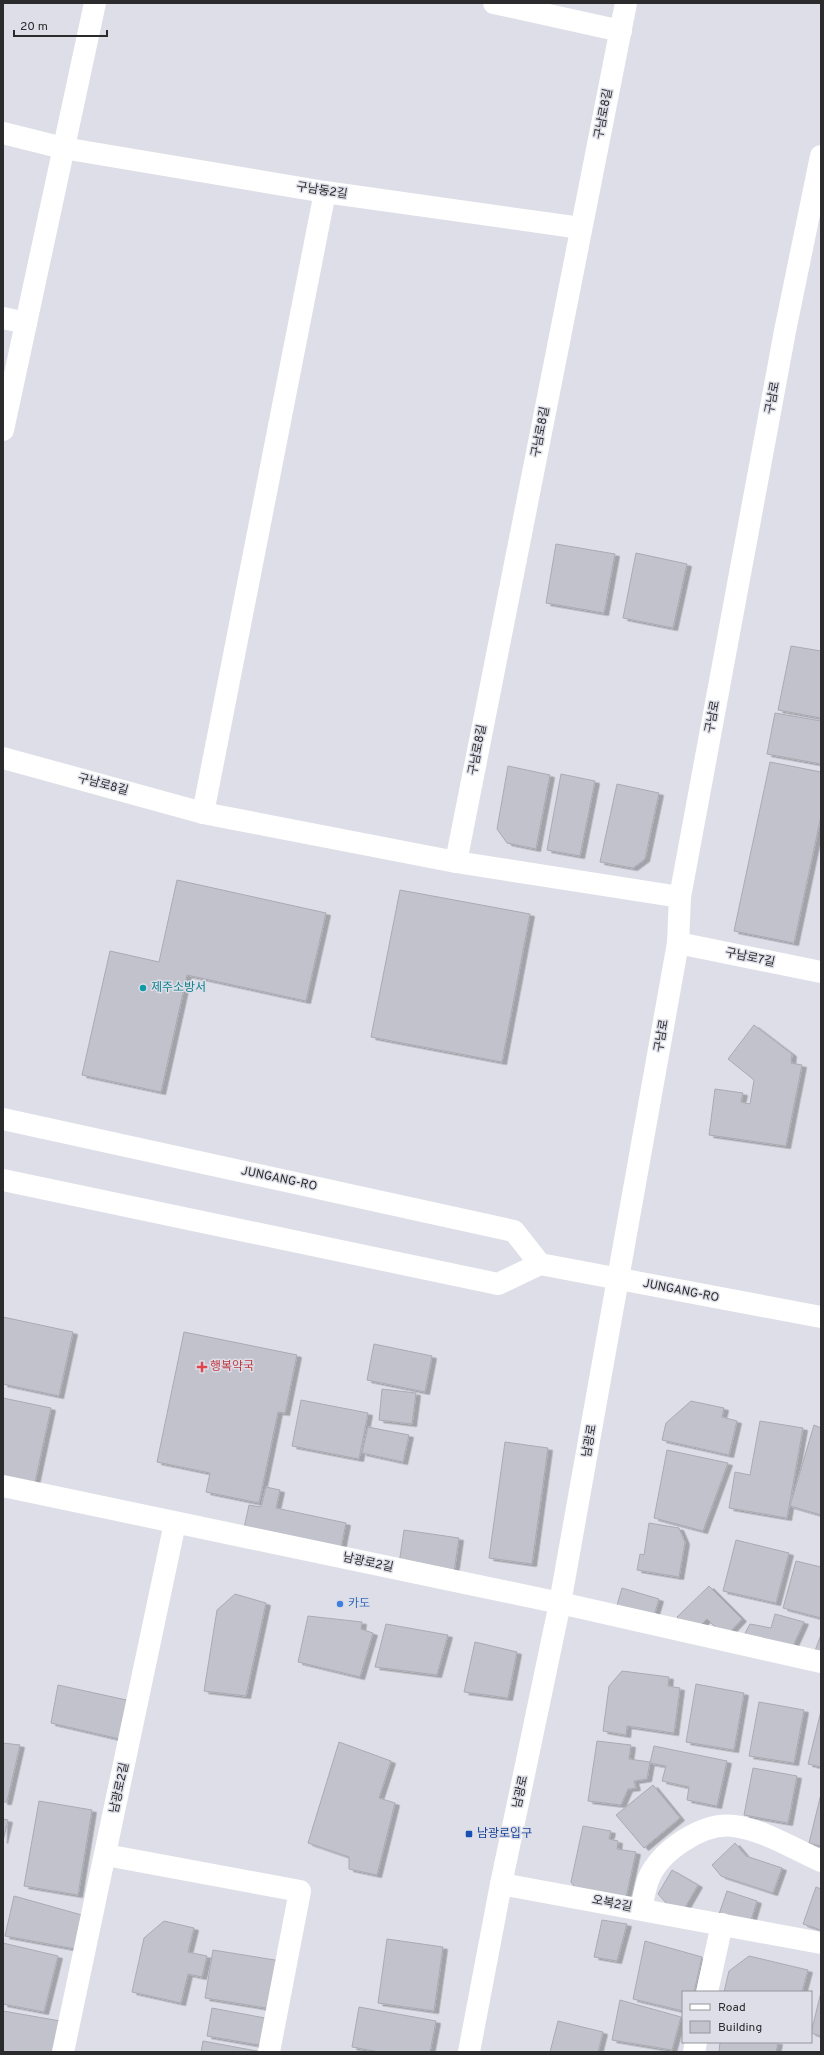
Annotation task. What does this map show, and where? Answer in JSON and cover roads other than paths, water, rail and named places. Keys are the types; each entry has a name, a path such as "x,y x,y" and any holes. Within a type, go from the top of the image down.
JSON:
{"street":[{"path":"3,430 95,3"},
{"path":"494,3 621,31"},
{"name":"구남로8길","path":"456,862 626,3"},
{"name":"구남동2길","path":"3,133 63,148 325,192 581,228"},
{"name":"구남로","path":"620,1280 678,943 680,897 785,331 821,156"},
{"path":"202,813 325,192"},
{"path":"3,318 26,323"},
{"name":"구남로8길","path":"3,758 202,813 456,862 680,897"},
{"name":"구남로7길","path":"678,943 821,972"},
{"name":"JUNGANG-RO","path":"3,1119 514,1231 540,1264 821,1318"},
{"path":"3,1180 498,1284 540,1264"},
{"name":"남광로","path":"469,2052 501,1884 560,1603 620,1280"},
{"name":"남광로2길","path":"3,1486 560,1603"},
{"name":"남광로2길","path":"63,2052 106,1855 175,1523"},
{"path":"560,1603 821,1662"},
{"path":"641,1909 648,1878 666,1853 692,1835 711,1827 733,1826 758,1833 821,1861"},
{"path":"106,1855 300,1891 269,2052"},
{"name":"오복2길","path":"501,1884 821,1943"},
{"path":"707,1991 722,1924"}],"place":[{"name":"제주소방서","path":"143,988"},
{"name":"행복약국","path":"202,1367"},
{"name":"카도","path":"340,1604"},
{"name":"남광로입구","path":"469,1834"}]}
